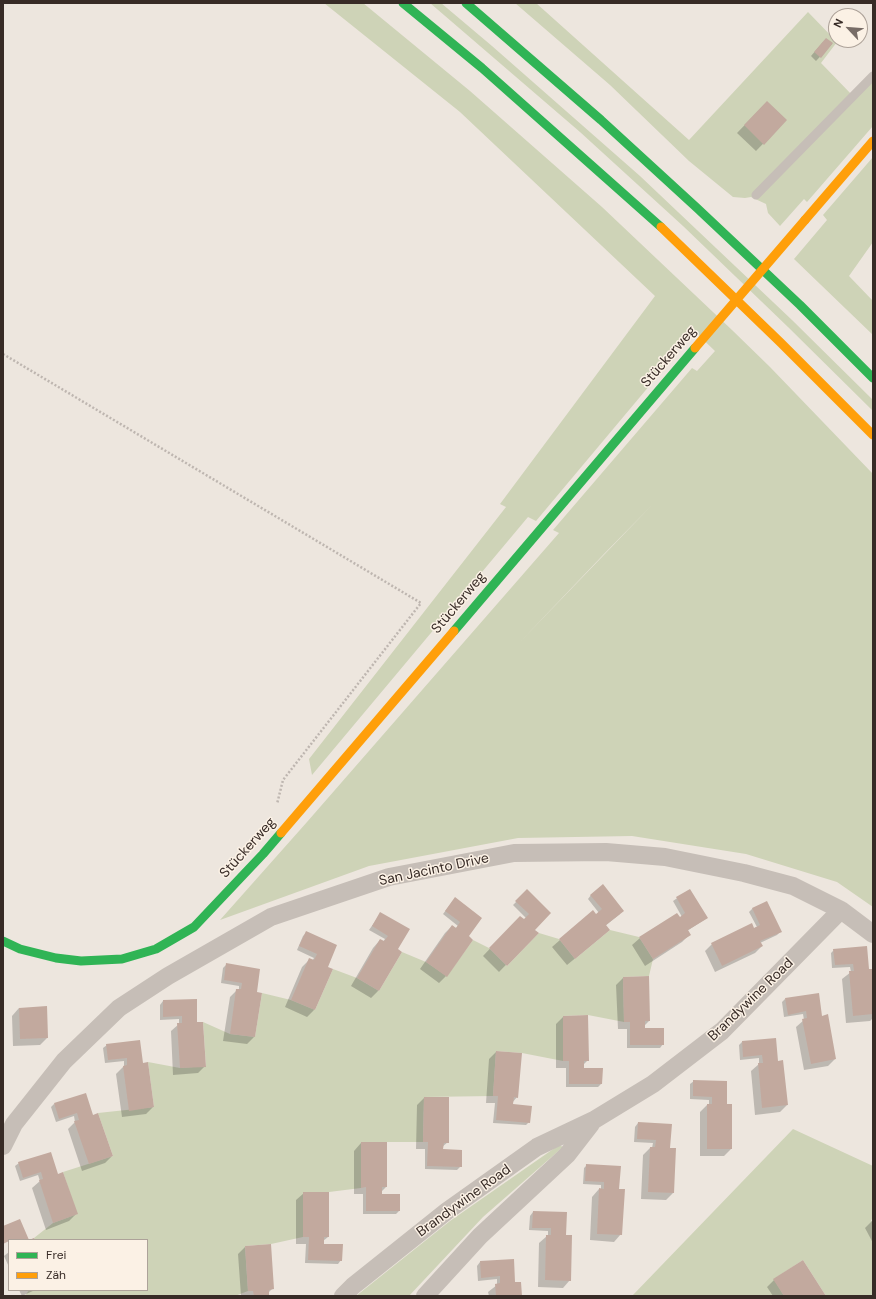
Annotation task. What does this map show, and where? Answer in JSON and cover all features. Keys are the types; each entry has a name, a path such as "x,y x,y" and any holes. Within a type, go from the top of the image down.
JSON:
{"main road":[{"path":"403,3 482,68 551,128 668,234 781,343 873,435"},
{"path":"466,3 601,120 692,202 800,305 873,378"},
{"name":"Stückerweg","path":"3,941 20,949 56,958 81,960 122,959 156,949 194,927 263,854 873,141"}],"street":[{"name":"San Jacinto Drive","path":"3,1146 14,1124 64,1061 119,1008 168,976 271,917 389,877 514,853 606,852 665,858 744,873 792,886 841,910 873,934"},
{"name":"Brandywine Road","path":"343,1296 353,1286 447,1211 537,1147 594,1120 653,1084 722,1031 841,910"},
{"name":"Brandywine Road","path":"425,1296 480,1236 567,1155 594,1120"}],"lane":[{"path":"756,195 873,76"}],"path":[{"path":"3,354 421,603 284,780 275,809"}],"green space":[{"path":"324,3 363,3 470,91 602,207 732,330 770,367 873,474 873,907 837,882 746,854 632,836 518,838 369,866 220,920 559,533 553,530 692,368 697,371 715,351 691,328 672,350 676,354 536,521 528,517 312,775 309,759 506,507 500,504 655,296 460,112","holes":["653,504 519,643 604,554"]},
{"path":"430,3 441,3 640,176 792,320 873,400 873,411 683,226 580,132"},
{"path":"515,3 536,3 689,140 808,12 828,33 828,48 832,48 821,63 853,96 873,75 873,126 807,202 804,199 780,226 768,213 766,204 751,197 733,197 689,161 610,85"},
{"path":"873,157 873,242 849,276 873,301 873,335 794,259 827,220 823,215"},
{"path":"610,930 639,937 653,959 649,976 623,977 624,1022 588,1015 563,1016 563,1061 522,1053 496,1051 493,1096 424,1097 423,1142 361,1142 361,1188 329,1192 303,1192 303,1237 271,1244 245,1246 248,1291 235,1296 25,1296 28,1291 148,1291 148,1239 34,1238 53,1223 77,1214 63,1172 113,1156 98,1113 154,1107 148,1062 180,1068 206,1066 203,1022 230,1034 255,1037 262,993 291,1000 315,1010 333,969 357,978 379,991 402,952 426,962 447,976 473,940 489,948 507,966 539,933 559,939 575,959"},
{"path":"793,1129 873,1166 873,1219 871,1220 873,1223 873,1296 826,1296 803,1260 774,1279 784,1296 632,1296"},
{"path":"559,1145 563,1147 483,1217 409,1296 356,1296 450,1221"}],"building":[{"path":"826,38 828,39 829,48 821,58 814,52"},
{"path":"767,101 787,120 764,145 744,125"},
{"path":"603,884 624,911 606,925 610,930 575,959 559,939 593,910 596,914 602,909 590,895"},
{"path":"527,889 551,913 535,930 539,933 507,966 489,948 520,916 524,919 529,914 515,901"},
{"path":"690,889 708,918 688,930 691,935 653,959 639,937 677,913 680,917 685,913 676,897"},
{"path":"455,897 482,918 469,936 473,940 447,977 426,962 452,925 456,928 460,922 445,911"},
{"path":"767,901 782,932 760,941 763,946 722,966 711,943 752,923 754,928 760,925 752,908"},
{"path":"380,912 410,929 398,949 402,952 379,991 357,978 380,939 384,941 388,936 372,926"},
{"path":"306,931 337,945 328,967 333,969 315,1010 291,1000 309,958 314,960 317,954 299,946"},
{"path":"867,946 869,969 873,969 873,1014 853,1016 849,971 854,971 853,964 835,965 833,949"},
{"path":"226,963 260,969 257,992 262,993 255,1037 230,1034 236,989 241,989 242,983 224,980"},
{"path":"649,976 650,1021 645,1021 645,1028 664,1028 664,1045 630,1045 630,1022 624,1022 623,977"},
{"path":"819,993 822,1016 828,1014 836,1059 811,1064 802,1019 807,1018 806,1011 788,1015 785,998"},
{"path":"197,999 197,1022 203,1022 206,1067 180,1068 177,1023 182,1023 182,1016 163,1017 163,1000"},
{"path":"47,1006 48,1038 20,1039 19,1008"},
{"path":"588,1015 589,1061 584,1061 584,1068 603,1068 602,1084 569,1084 569,1061 563,1061 563,1016"},
{"path":"776,1038 778,1061 783,1060 788,1105 762,1108 758,1063 763,1063 762,1055 743,1057 742,1041"},
{"path":"140,1040 143,1063 148,1062 154,1107 129,1111 123,1066 127,1065 127,1058 108,1060 106,1044"},
{"path":"496,1051 522,1053 518,1098 514,1097 513,1104 532,1106 530,1123 496,1120 498,1096 493,1096"},
{"path":"693,1080 727,1081 727,1104 732,1104 732,1149 707,1149 707,1104 712,1104 712,1097 693,1096"},
{"path":"86,1093 93,1115 98,1113 113,1156 89,1164 74,1121 79,1120 77,1113 59,1119 54,1103"},
{"path":"424,1097 449,1097 449,1143 444,1143 443,1149 462,1150 462,1167 427,1166 428,1142 423,1142"},
{"path":"638,1122 672,1124 670,1148 676,1148 674,1193 648,1192 650,1147 655,1147 656,1140 637,1139"},
{"path":"361,1142 387,1142 387,1187 382,1187 382,1194 400,1194 400,1211 366,1211 366,1187 361,1188"},
{"path":"51,1152 58,1174 63,1172 78,1214 53,1223 39,1180 43,1179 41,1172 23,1178 18,1162"},
{"path":"586,1164 621,1166 619,1189 625,1189 622,1235 597,1234 599,1188 604,1189 604,1182 585,1181"},
{"path":"303,1192 329,1192 329,1237 324,1237 324,1244 343,1244 342,1261 308,1260 309,1237 303,1237"},
{"path":"533,1211 567,1212 566,1235 572,1235 571,1281 545,1280 546,1235 551,1235 551,1228 532,1228"},
{"path":"20,1219 29,1239 8,1239 8,1242 3,1244 3,1226"},
{"path":"271,1244 274,1289 269,1290 269,1296 254,1296 253,1291 248,1291 245,1246"},
{"path":"514,1259 515,1282 521,1282 522,1296 496,1296 495,1284 500,1283 500,1276 481,1278 480,1261"},
{"path":"803,1260 826,1296 784,1296 773,1279"}],"traffic: fast":[{"path":"403,3 482,68 661,227"},
{"path":"466,3 601,120 697,208 800,305 873,378"},
{"path":"454,631 695,348"},
{"path":"3,941 20,949 56,958 81,961 122,959 156,949 194,927 281,833"}],"traffic: slow":[{"path":"805,220 873,141"},
{"path":"695,348 805,220"},
{"path":"661,227 781,343 873,435"},
{"path":"281,833 454,631"}]}
